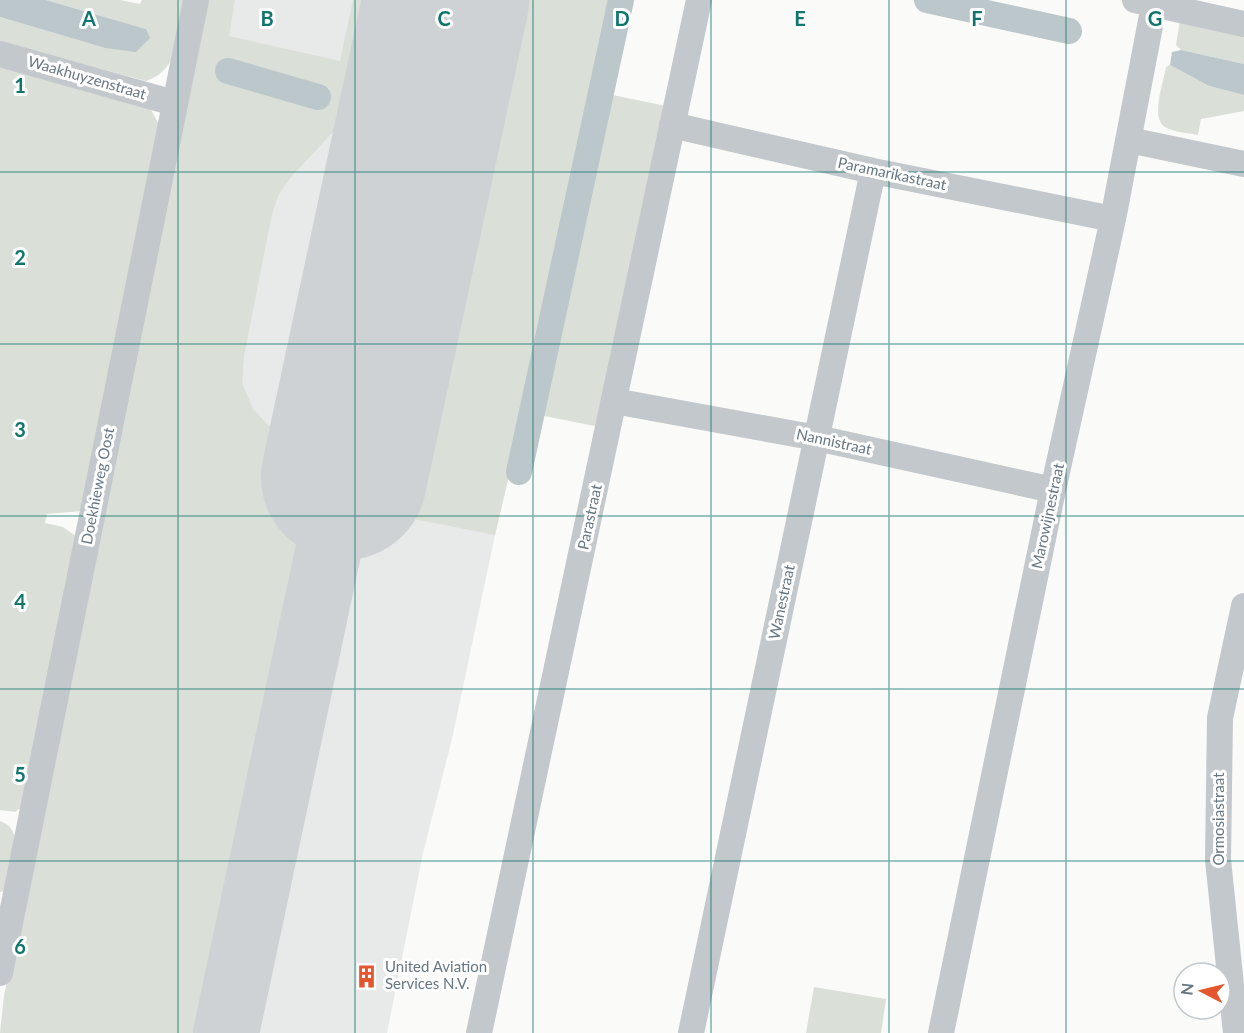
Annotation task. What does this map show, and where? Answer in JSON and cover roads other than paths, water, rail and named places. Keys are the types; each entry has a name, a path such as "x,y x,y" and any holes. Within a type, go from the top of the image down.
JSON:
{"street":[{"name":"Doekhieweg Oost","path":"0,973 196,0"},
{"name":"Parastraat","path":"479,1033 699,0"},
{"path":"1148,2 1244,24"},
{"name":"Marowijnestraat","path":"941,1033 1053,489 1129,140 1148,2"},
{"name":"Waakhuyzenstraat","path":"0,54 174,102"},
{"name":"Paramarikastraat","path":"672,125 873,171 1113,219"},
{"path":"1129,140 1244,164"},
{"name":"Wanestraat","path":"691,1033 873,171"},
{"name":"Nannistraat","path":"614,401 817,438 1053,489"},
{"name":"Ormosiastraat","path":"1236,1033 1218,860 1220,717 1244,606"}],"waterway":[{"path":"519,472 621,0"},
{"path":"927,0 1069,31"},
{"path":"228,71 318,97"}],"place":[{"name":"United Aviation Services N.V.","path":"367,976"}]}
